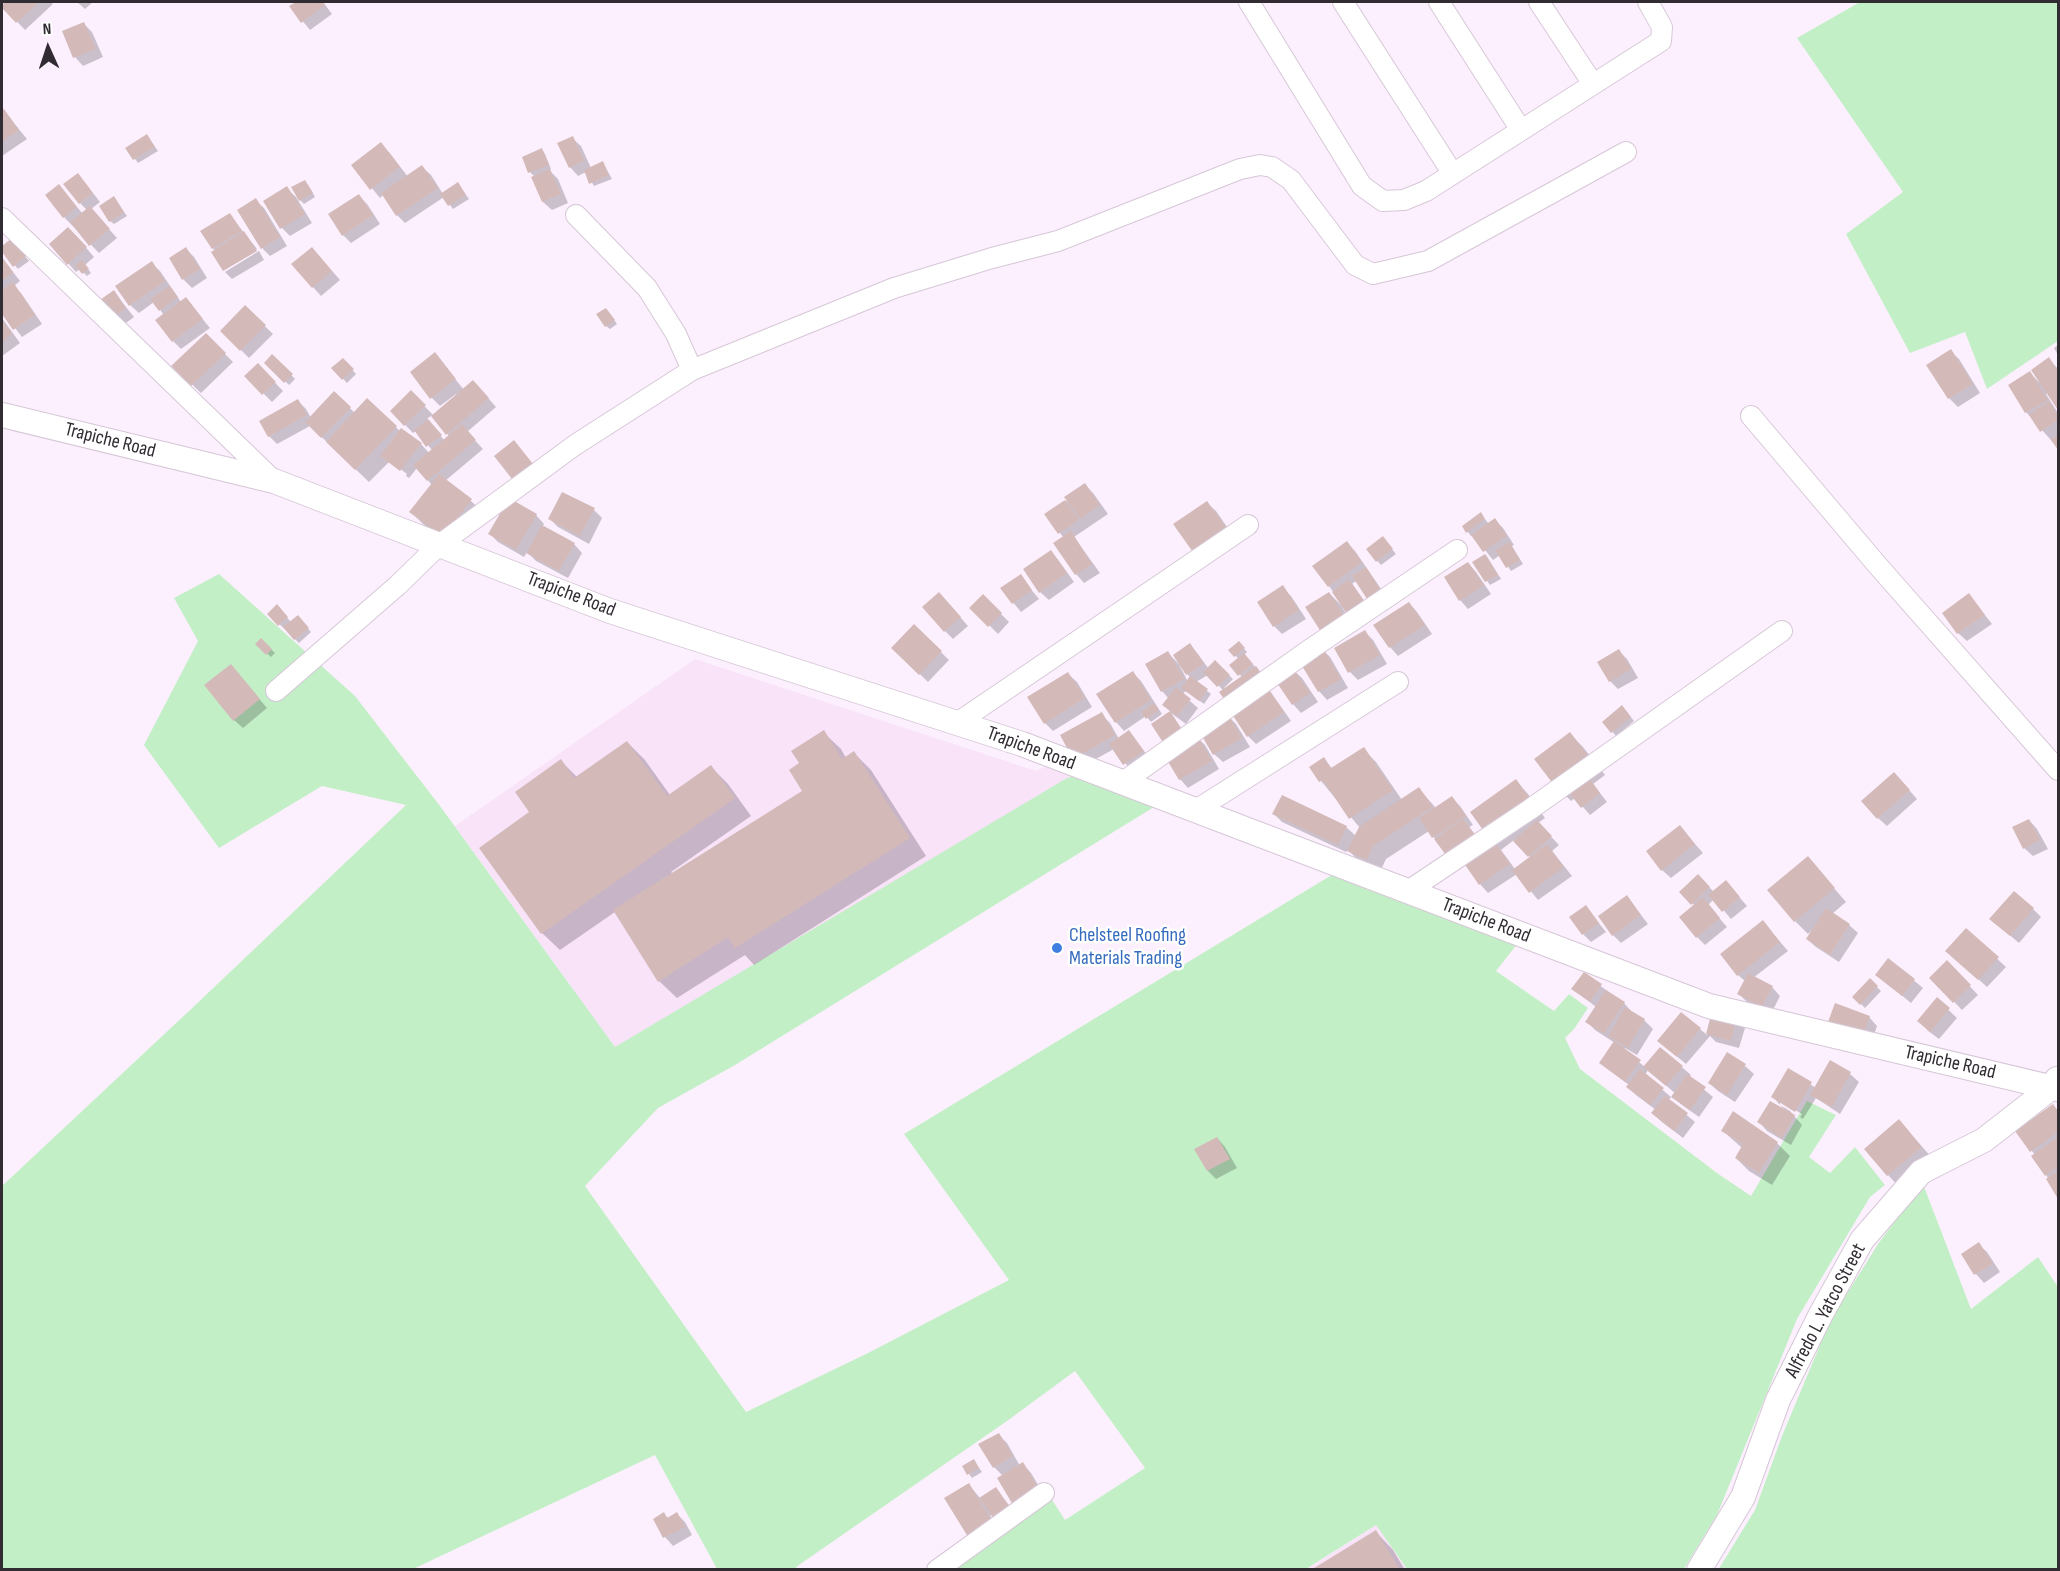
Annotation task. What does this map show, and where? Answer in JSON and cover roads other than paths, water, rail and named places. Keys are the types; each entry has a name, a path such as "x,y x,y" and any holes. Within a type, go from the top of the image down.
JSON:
{"street":[{"path":"1249,2 1362,186 1383,201 1404,200 1426,191 1661,41 1662,27 1648,2"},
{"path":"1343,2 1453,174"},
{"path":"1438,2 1521,130"},
{"path":"1539,2 1593,84"},
{"path":"276,691 398,585 439,545 575,445 693,370 894,288 992,258 1058,241 1240,169 1260,165 1272,167 1291,180 1355,265 1373,274 1428,261 1626,152"},
{"path":"576,215 647,288 676,334 693,370"},
{"path":"2,218 274,481"},
{"name":"Trapiche Road","path":"2,415 274,481 610,611 1022,744 1709,1006 2056,1085"},
{"path":"1751,416 1879,567 2058,770"},
{"path":"957,723 1248,525"},
{"path":"1123,782 1312,648 1457,550"},
{"path":"1408,891 1529,810 1782,631"},
{"path":"1196,810 1398,682"},
{"name":"Alfredo L. Yatco Street","path":"1699,1569 1743,1497 1778,1401 1821,1314 1863,1240 1921,1172 1984,1140 2056,1085"},
{"path":"937,1569 1044,1493"}],"place":[{"name":"Chelsteel Roofing Materials Trading","path":"1057,948"}]}
